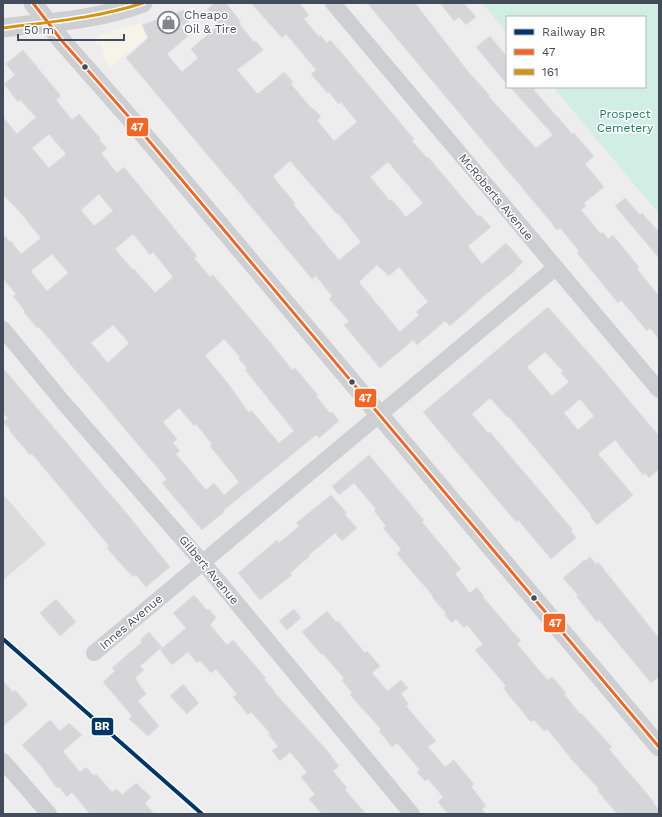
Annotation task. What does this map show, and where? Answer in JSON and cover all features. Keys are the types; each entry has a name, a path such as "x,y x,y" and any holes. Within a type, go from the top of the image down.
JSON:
{"street":[{"path":"33,3 47,23 128,116 659,747"},
{"path":"3,28 94,17 116,12 143,3"},
{"name":"McRoberts Avenue","path":"333,3 494,193 554,268 659,390"},
{"name":"Innes Avenue","path":"94,653 554,268"},
{"name":"Gilbert Avenue","path":"3,329 203,563 412,814"},
{"path":"3,761 49,814"}],"shaded area":[{"path":"184,10 191,19 171,35 148,37 110,67 101,54 104,51 99,44 96,46 95,42 97,37 102,34 140,23 142,25"},
{"path":"3,494 46,544 3,580"}],"green space":[{"name":"Prospect Cemetery","path":"482,3 659,3 659,214 554,88 646,88 646,16 506,16 506,32"}],"building":[{"path":"214,3 226,3 241,22 239,23 254,42 256,41 263,50 237,70 258,94 284,72 293,82 291,84 312,109 313,108 321,117 317,120 334,141 357,122 341,102 338,104 329,92 327,93 311,74 316,70 286,34 282,38 251,3 299,3 309,15 304,19 319,37 320,35 327,43 330,40 340,51 414,139 412,141 427,158 428,157 478,216 480,215 491,227 468,246 482,264 506,243 523,262 515,269 516,270 450,326 445,321 417,345 413,340 380,368 344,325 349,321 329,299 332,296 316,276 312,279 126,58 148,38 142,25 184,10 191,19 181,27 188,36 167,54 182,72 198,58 191,49 219,25 207,10","holes":["290,161 337,214 338,213 361,242 339,260 293,204 295,203 273,177","388,162 423,203 406,217 370,177","377,265 389,276 399,267 428,302 416,312 419,315 400,332 359,282"]},
{"path":"367,3 415,3 467,70 490,96 489,97 536,148 553,135 511,88 536,88 534,90 557,117 572,134 574,133 594,156 585,164 604,187 584,203 586,206 581,210 601,234 603,232 608,239 613,235 639,267 637,269 659,296 659,339 650,328 647,331 621,300 618,303 577,253 579,251 560,228 557,230"},
{"path":"440,3 464,3 476,17 466,25 459,17 454,21"},
{"path":"490,36 506,56 506,83 476,47"},
{"path":"23,50 61,96 56,100 72,120 79,114 101,139 99,140 107,148 101,153 117,173 124,167 197,256 194,258 210,277 213,275 272,344 292,370 295,368 318,395 316,396 330,413 332,412 339,421 319,438 316,435 202,530 162,483 167,479 39,327 37,328 13,296 16,294 3,279 3,234 10,242 11,241 21,254 41,238 19,211 3,195 3,117 17,134 36,117 20,100 18,102 4,84 15,75 6,64","holes":["49,134 66,154 49,168 32,148","99,194 113,211 94,226 81,210","133,234 150,255 153,252 173,277 155,293 134,269 133,270 115,249","52,254 68,273 47,291 31,271","113,325 129,343 108,363 91,343","224,339 240,357 238,358 247,368 245,370 294,431 279,443 251,410 249,413 227,382 205,356","179,408 194,426 196,424 212,444 210,446 239,482 224,495 214,483 206,490 176,454 180,451 173,443 177,439 163,422"]},
{"path":"625,198 640,215 642,213 659,232 659,258 615,206"},
{"path":"548,307 659,436 659,469 649,478 645,473 643,475 615,440 598,454 633,495 597,525 578,499 509,417 508,418 490,398 472,414 488,433 490,432 573,530 571,531 576,538 551,559 518,520 516,522 423,412","holes":["545,352 563,371 561,373 569,382 552,396 527,367","580,399 594,416 578,430 564,413"]},
{"path":"3,368 128,515 170,567 146,587 136,575 133,577 128,572 107,548 109,546 32,454 30,455 3,422 8,418 3,413"},
{"path":"369,455 424,520 422,522 461,569 455,574 470,593 477,587 484,596 483,597 521,641 517,644 538,669 548,680 552,677 566,693 564,694 580,714 581,713 612,747 609,749 654,802 653,803 659,810 659,814 617,814 597,790 599,789 570,758 547,729 544,731 534,720 531,722 503,688 506,686 475,650 483,644 467,625 464,628 456,619 452,623 445,615 446,613 432,597 433,596 397,554 401,549 383,528 386,526 374,511 376,509 354,483 339,495 332,486"},
{"path":"331,495 347,513 345,515 357,528 342,541 335,533 290,573 292,575 260,600 238,573 277,540 279,543 299,526 296,523"},
{"path":"590,557 596,564 598,562 659,638 659,677 651,683 599,620 597,622 576,596 578,595 563,578 584,560 585,561"},
{"path":"194,595 216,618 210,625 227,645 233,640 266,678 264,679 274,692 325,748 339,766 333,771 347,788 345,790 366,814 322,814 309,799 315,794 301,777 307,772 290,752 280,761 272,751 278,746 268,734 270,733 251,712 248,715 233,697 237,694 216,669 211,673 200,661 197,663 188,652 172,665 160,650 186,628 173,613"},
{"path":"56,599 76,622 60,636 40,613"},
{"path":"294,609 301,618 287,630 279,621"},
{"path":"327,611 336,622 338,621 365,653 367,651 380,666 372,673 388,691 401,680 408,688 401,694 409,704 406,706 436,741 428,747 445,767 454,760 474,784 471,786 486,806 482,809 486,814 448,814 438,802 443,797 428,779 425,781 417,772 420,770 397,743 392,747 379,731 381,729 350,695 352,693 342,680 344,678 302,632"},
{"path":"149,632 162,647 140,666 144,670 135,678 146,694 138,701 159,726 148,736 129,719 132,716 103,682 115,671 112,668 142,642 140,640"},
{"path":"3,681 13,692 15,690 28,705 3,726"},
{"path":"183,684 199,703 187,714 170,696"},
{"path":"50,720 60,731 69,723 82,735 63,751 80,772 86,767 94,776 96,774 112,792 117,789 122,795 136,783 151,797 145,803 154,814 90,814 72,792 67,797 59,787 57,788 42,767 22,745"}],"rail line":[{"name":"BR","path":"3,639 202,814"}],"transit line":[{"name":"47","path":"33,3 62,41 128,116 659,747"},
{"name":"161","path":"3,28 91,16 143,3"}],"place":[{"name":"Cheapo Oil & Tire","path":"169,22"}]}
